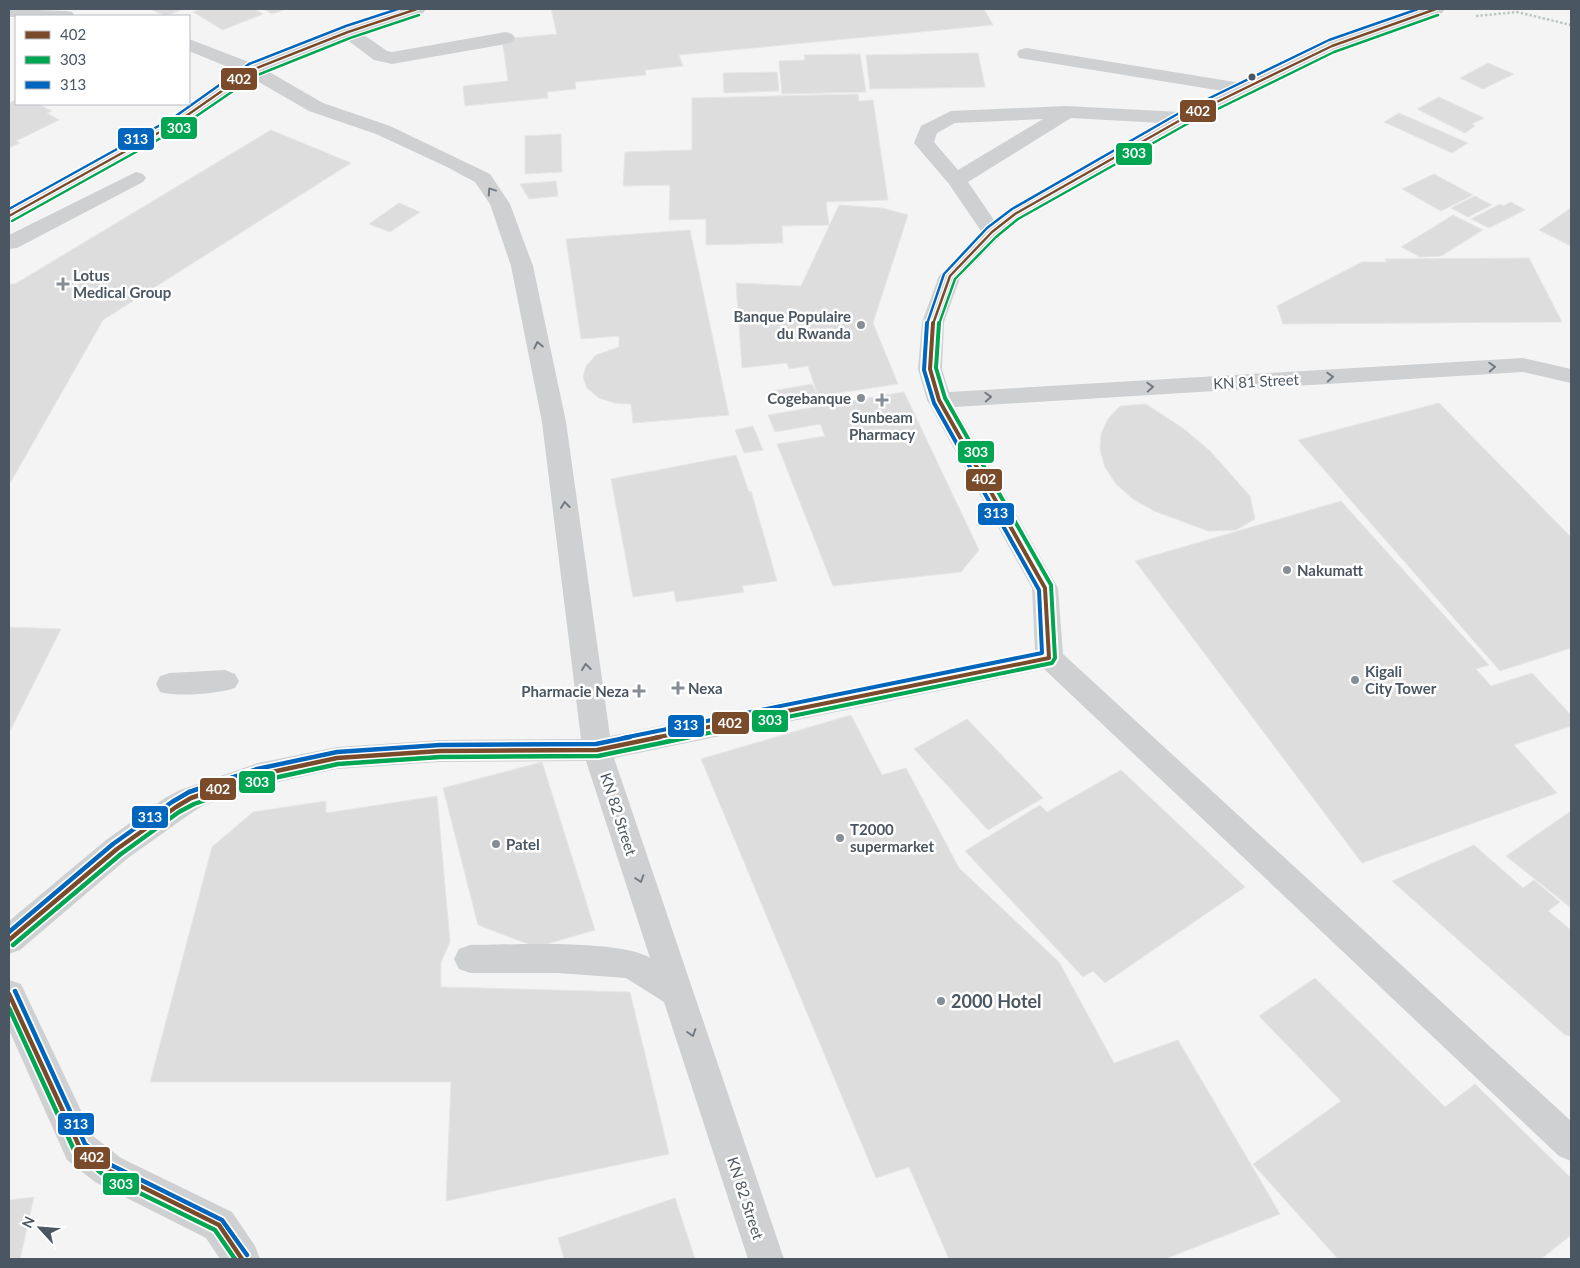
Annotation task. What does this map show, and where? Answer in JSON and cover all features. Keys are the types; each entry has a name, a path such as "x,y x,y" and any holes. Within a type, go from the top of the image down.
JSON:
{"main road":[{"path":"10,215 176,123 252,70 348,32 417,9"}],"street":[{"path":"1436,9 1332,46 1184,118 1015,214 992,232 950,276 933,322 930,369 939,400 1045,588 1049,658 1571,1144"},
{"path":"9,11 55,15"},
{"path":"348,32 381,56 392,58 506,38"},
{"name":"KN 82 Street","path":"190,44 252,70 316,107 383,130 454,163 483,178 500,204 522,266 554,422 597,750 766,1259"},
{"path":"1026,54 1244,89"},
{"path":"992,232 956,180 924,143 928,130 951,117 1066,112 1184,118"},
{"path":"956,180 1066,112"},
{"path":"9,243 136,178"},
{"path":"10,215 40,226"},
{"name":"KN 81 Street","path":"939,400 1523,365 1571,376"},
{"path":"9,940 118,849 176,807 191,798 258,775 337,758 440,751 597,750 1049,658"},
{"path":"170,684 225,681"},
{"path":"470,959 557,959 632,964 679,994"},
{"path":"9,994 80,1148 108,1170 219,1225 242,1259"}],"path":[{"path":"1476,16 1517,12 1571,25"}],"building":[{"path":"150,9 183,9 168,15"},
{"path":"202,9 254,9 263,14 223,30 193,12"},
{"path":"264,9 287,9 272,14"},
{"path":"551,9 984,9 993,25 679,55 683,66 645,70 646,75 575,82 576,89 547,92 548,98 465,106 463,86 508,81 502,39 557,34"},
{"path":"978,53 985,87 870,89 866,55"},
{"path":"860,54 866,92 782,94 779,61 805,60 804,55"},
{"path":"1488,63 1514,74 1483,89 1460,78"},
{"path":"777,72 779,91 724,93 723,73"},
{"path":"858,94 859,101 873,100 888,200 826,202 829,225 782,226 783,243 706,245 706,219 669,220 670,185 623,186 625,152 692,150 692,98"},
{"path":"1439,97 1484,118 1472,124 1475,126 1465,133 1417,109"},
{"path":"15,100 15,105 40,105 52,111 47,113 59,120 16,141 20,143 9,148 9,103"},
{"path":"1399,113 1468,143 1452,153 1384,122"},
{"path":"271,130 351,163 103,320 9,485 9,284 15,284"},
{"path":"561,134 562,172 525,174 525,136"},
{"path":"1434,174 1473,195 1441,211 1402,189"},
{"path":"556,181 558,196 529,199 520,184"},
{"path":"1475,196 1492,205 1468,217 1451,208"},
{"path":"1511,202 1525,210 1489,228 1471,219 1500,204 1503,206"},
{"path":"399,203 420,212 390,232 369,224"},
{"path":"839,205 882,208 908,215 873,323 898,384 818,396 808,366 789,369 787,363 742,368 736,283 801,286"},
{"path":"1571,208 1571,246 1539,230"},
{"path":"1453,215 1483,230 1441,256 1420,257 1401,247"},
{"path":"690,230 729,415 633,423 631,404 615,403 599,398 587,388 583,377 586,366 596,355 619,347 619,336 581,339 566,239"},
{"path":"1529,258 1562,322 1283,324 1277,306 1362,262 1387,262 1385,259"},
{"path":"812,384 818,396 773,404 767,392"},
{"path":"904,392 979,550 961,572 833,586 777,444 825,436 820,424 775,432 768,415"},
{"path":"1439,403 1571,537 1571,648 1500,671 1298,440"},
{"path":"1146,404 1184,429 1210,451 1250,496 1255,519 1236,530 1208,531 1154,511 1133,499 1116,484 1105,467 1100,450 1101,434 1108,419 1120,406"},
{"path":"753,426 763,450 744,453 735,430"},
{"path":"736,455 749,492 751,491 777,581 742,586 744,592 676,602 674,591 633,597 611,479"},
{"name":"Kigali City Tower","path":"1341,501 1489,665 1476,669 1491,686 1532,673 1571,715 1571,726 1514,745 1557,793 1362,863 1135,561"},
{"path":"9,627 61,629 9,733"},
{"name":"2000 Hotel","path":"851,715 882,775 906,768 959,868 1059,962 1114,1063 1178,1040 1280,1214 1165,1259 949,1259 909,1167 876,1178 701,759"},
{"path":"967,719 1043,798 988,830 914,749"},
{"path":"542,762 595,930 536,947 478,925 443,788"},
{"path":"1121,770 1245,887 1105,983 1093,971 1083,977 965,851 1040,805 1047,812"},
{"path":"437,796 450,942 441,962 441,987 630,992 669,1154 446,1201 451,1082 150,1082 212,847 253,812 326,801 326,813"},
{"path":"1571,811 1571,908 1506,856"},
{"path":"1474,845 1523,888 1534,880 1560,902 1548,911 1571,930 1571,1036 1565,1035 1392,881"},
{"path":"1315,978 1445,1107 1475,1084 1571,1178 1571,1235 1541,1259 1338,1259 1253,1164 1341,1101 1259,1016"},
{"path":"34,1197 20,1259 9,1259 9,1200"},
{"path":"675,1198 695,1259 564,1259 558,1238"}],"transit line":[{"name":"313","path":"9,209 173,118 249,64 346,26 398,9"},
{"name":"402","path":"9,216 176,123 252,70 348,32 417,9"},
{"name":"313","path":"9,932 113,844 172,802 189,792 257,769 337,752 440,745 596,744 1042,653 1039,590 934,403 924,370 927,322 944,274 987,228 1012,209 1181,112 1329,40 1418,9"},
{"name":"402","path":"9,940 117,849 176,807 191,798 258,775 337,758 440,751 597,750 1049,658 1045,588 939,400 930,369 933,322 950,276 992,232 1015,214 1184,118 1332,46 1436,9"},
{"name":"303","path":"12,221 179,128 255,76 350,38 419,15"},
{"name":"303","path":"13,945 121,854 179,812 194,804 260,781 338,764 440,757 598,756 1052,663 1055,658 1051,585 945,398 936,368 939,323 955,279 996,237 1018,219 1187,124 1334,52 1438,15"},
{"name":"313","path":"15,991 85,1144 111,1165 222,1220 247,1255"},
{"name":"402","path":"9,994 80,1148 108,1170 219,1225 242,1259"},
{"name":"303","path":"9,1008 75,1152 105,1176 215,1230 235,1259"}],"place":[{"name":"Lotus Medical Group","path":"63,284"},
{"name":"Banque Populaire du Rwanda","path":"861,325"},
{"name":"Cogebanque","path":"861,398"},
{"name":"Sunbeam Pharmacy","path":"882,400"},
{"name":"Nakumatt","path":"1287,570"},
{"name":"Kigali City Tower","path":"1355,680"},
{"name":"Nexa","path":"678,688"},
{"name":"Pharmacie Neza","path":"639,691"},
{"name":"T2000 supermarket","path":"840,838"},
{"name":"Patel","path":"496,844"},
{"name":"2000 Hotel","path":"941,1001"}]}
